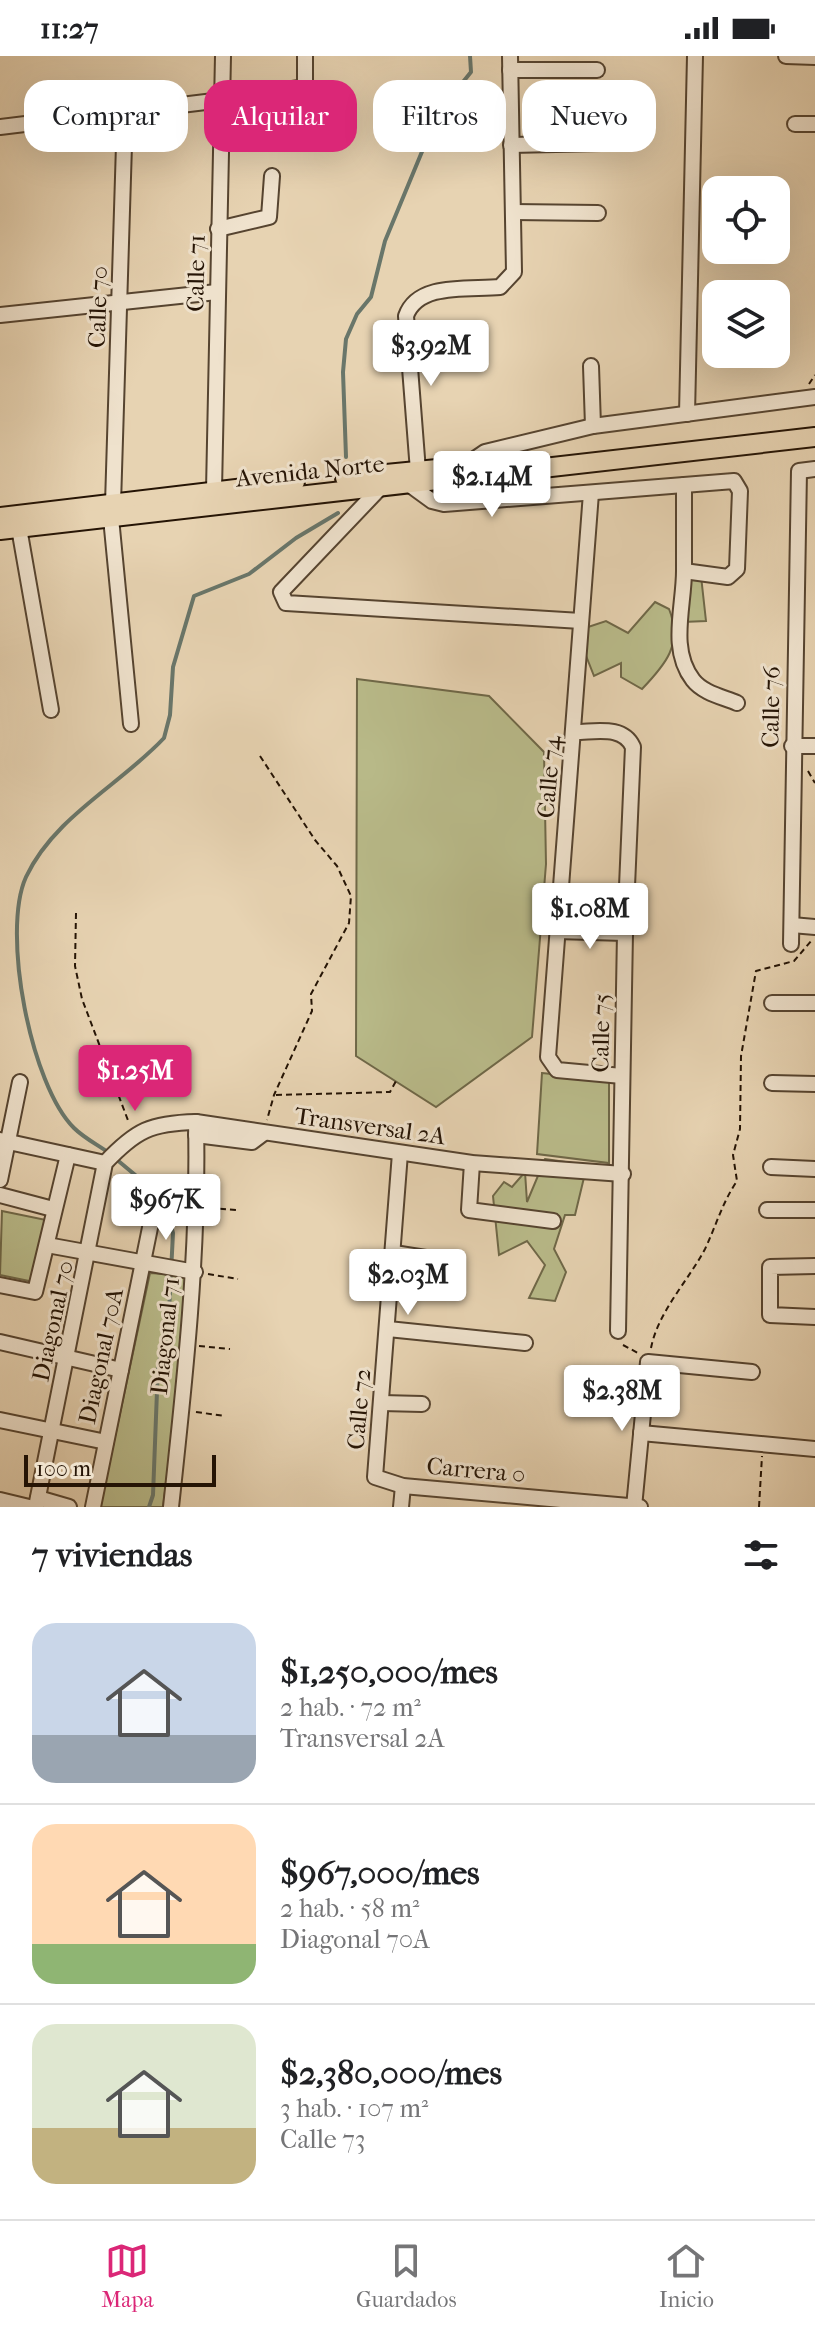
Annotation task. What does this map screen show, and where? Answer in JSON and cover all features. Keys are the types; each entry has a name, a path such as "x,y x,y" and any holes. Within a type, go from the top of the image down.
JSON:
{"main road":[{"name":"Avenida Norte","path":"0,517 112,511 380,488 463,467 815,427"},
{"name":"Avenida Norte","path":"0,530 214,490 414,478 815,437"}],"street":[{"name":"Calle 71","path":"222,80 223,56"},
{"path":"305,56 305,80"},
{"path":"687,414 695,56"},
{"path":"786,56 815,57"},
{"path":"597,70 510,63 514,272 500,287 422,294 412,301 406,316 414,478 432,501 444,504 734,481 740,491 737,569 728,577 684,571"},
{"path":"0,127 24,124"},
{"path":"795,124 815,124"},
{"path":"511,145 522,145"},
{"name":"Calle 70","path":"124,152 112,511 131,724"},
{"name":"Calle 71","path":"214,490 220,152"},
{"path":"218,229 269,217 272,176"},
{"path":"513,212 598,213"},
{"path":"0,315 217,292"},
{"path":"591,366 593,426"},
{"path":"463,467 485,452 593,426 815,397"},
{"name":"Calle 76","path":"791,944 799,471 815,469"},
{"path":"684,485 684,571 679,634 682,658 693,680 705,690 737,703"},
{"path":"380,488 281,592 286,603 581,621"},
{"name":"Calle 74","path":"591,493 548,1057 557,1070 622,1076"},
{"path":"19,528 51,710"},
{"name":"Calle 75","path":"575,732 619,732 628,737 633,747 625,933 618,1331"},
{"path":"792,746 815,746"},
{"path":"792,925 815,927"},
{"path":"557,931 625,933"},
{"path":"772,1003 815,1003"},
{"path":"0,1180 5,1141 20,1082"},
{"path":"772,1083 815,1084"},
{"name":"Transversal 2A","path":"105,1163 134,1135 152,1126 264,1133 472,1163 570,1173 623,1174"},
{"name":"Diagonal 71","path":"171,1507 186,1345 188,1271 198,1208 196,1129"},
{"path":"5,1141 105,1163"},
{"name":"Calle 72","path":"375,1477 400,1153"},
{"path":"0,1285 35,1292 68,1155"},
{"name":"Diagonal 70","path":"34,1504 90,1253 105,1163"},
{"path":"472,1163 469,1210 553,1221"},
{"path":"771,1167 815,1169"},
{"path":"0,1195 53,1209"},
{"path":"767,1210 815,1210"},
{"name":"Diagonal 70A","path":"93,1507 121,1370 150,1264 153,1213"},
{"path":"47,1245 188,1271"},
{"path":"394,1253 451,1262"},
{"path":"815,1266 770,1267 770,1315 815,1317"},
{"path":"388,1329 525,1343"},
{"path":"0,1342 121,1370"},
{"path":"636,1507 648,1362 752,1372"},
{"path":"382,1403 422,1404"},
{"path":"0,1420 106,1442"},
{"path":"641,1433 815,1449"},
{"name":"Carrera 0","path":"375,1477 403,1486 636,1507"},
{"path":"401,1507 403,1486"},
{"path":"0,1500 69,1507"}],"path":[{"path":"260,756 298,816 337,866 351,896 349,923 311,994 312,1011 274,1095 264,1133"},
{"path":"76,913 75,966 82,999 134,1135"},
{"path":"618,1331 626,1348 648,1362 658,1328 706,1247 720,1206 737,1181 733,1155 740,1129 741,1056 756,971 794,961 815,935"},
{"path":"274,1095 390,1092 396,1081"},
{"path":"198,1208 237,1210"},
{"path":"188,1271 238,1279"},
{"path":"186,1345 230,1349"},
{"path":"179,1410 225,1416"},
{"path":"759,1507 763,1444"}],"green space":[{"path":"687,576 701,576 706,621 683,622"},
{"path":"655,602 669,609 674,633 670,653 658,671 642,689 621,677 621,663 594,676 583,648 582,629 606,621 628,633"},
{"path":"357,679 489,696 544,752 546,864 532,1037 436,1107 356,1056"},
{"path":"542,1073 609,1080 609,1163 537,1154"},
{"path":"545,1159 587,1165 575,1215 565,1215 554,1249 566,1272 555,1301 529,1298 545,1265 527,1241 499,1255 493,1196 504,1182 512,1187 525,1172 527,1202"},
{"path":"2,1211 46,1220 34,1282 0,1275"},
{"path":"150,1273 192,1276 163,1507 100,1507"}],"waterway":[{"path":"346,457 343,372 346,339 357,314 371,297 385,241 438,113 471,72 470,56"},
{"path":"109,1153 78,1132 59,1107 33,1045 24,1007 17,934 19,902 26,877 38,856 70,819 164,738 170,715 173,667 194,596 249,574 296,538 338,513"},
{"path":"116,1159 164,1199 173,1233 168,1331 158,1365 153,1495 149,1507"}]}
